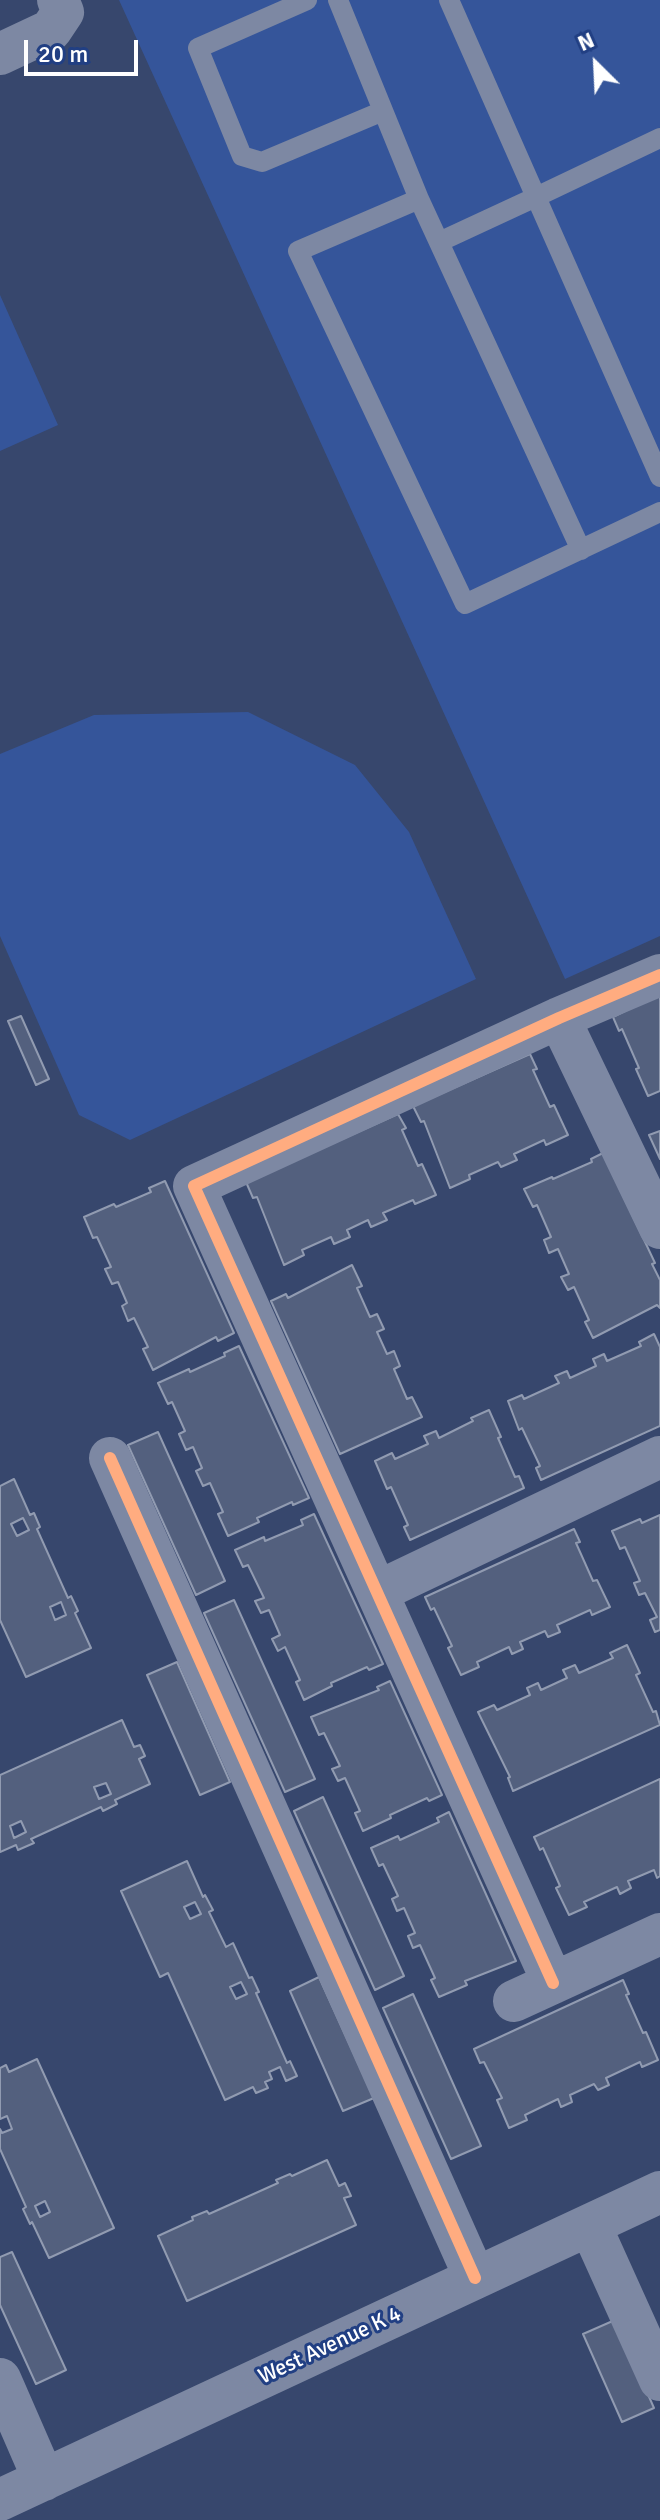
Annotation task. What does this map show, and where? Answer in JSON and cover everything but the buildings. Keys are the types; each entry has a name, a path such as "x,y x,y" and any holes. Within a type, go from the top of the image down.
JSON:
{"street":[{"path":"0,54 51,30 63,12 58,0"},
{"path":"553,1983 194,1186 559,1018 660,975"},
{"path":"559,1018 660,1228"},
{"path":"377,1592 660,1457"},
{"path":"110,1458 475,2278"},
{"path":"514,2001 660,1934"},
{"name":"West Avenue K 4","path":"0,2500 660,2192"},
{"path":"590,2225 660,2380"},
{"path":"0,2379 44,2480"}],"lane":[{"path":"307,0 198,48 242,156 262,162 383,111"},
{"path":"338,0 419,199 581,550"},
{"path":"449,0 660,477"},
{"path":"439,242 660,138"},
{"path":"419,199 298,251 465,604 660,512"}],"shaded area":[{"path":"119,0 660,0 660,936 565,979"},
{"path":"0,295 58,425 0,451"},
{"path":"248,712 355,765 409,832 476,979 130,1140 79,1115 0,936 0,754 94,715"}],"cycle path":[{"path":"553,1983 194,1186 559,1018 660,975"},
{"path":"110,1458 475,2278"}]}
